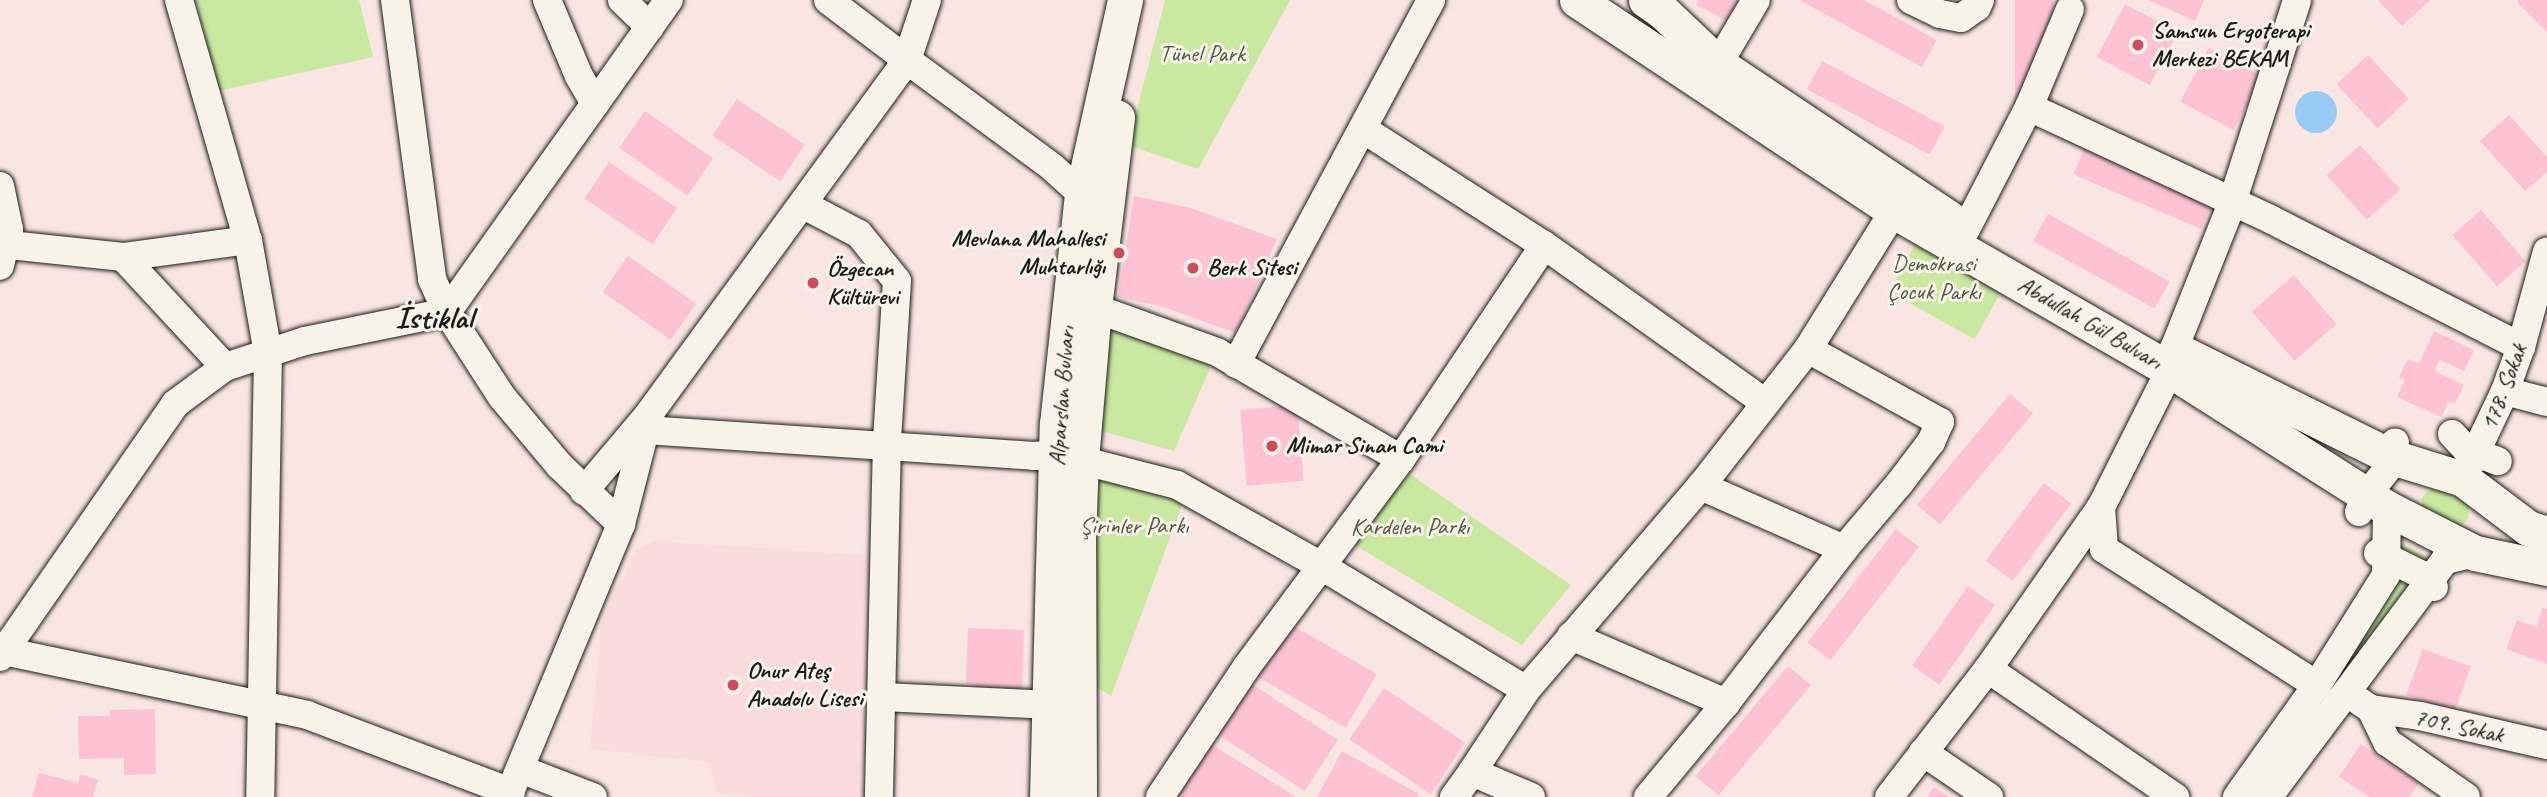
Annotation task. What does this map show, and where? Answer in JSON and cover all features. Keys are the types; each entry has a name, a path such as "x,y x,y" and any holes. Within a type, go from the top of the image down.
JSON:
{"main road":[{"name":"Alparslan Bulvarı","path":"1047,797 1049,705 1081,306 1082,194 1125,0"},
{"name":"Alparslan Bulvarı","path":"1081,306 1118,113 1146,0"},
{"name":"Abdullah Gül Bulvarı","path":"1577,0 1894,211 2172,359 2393,450 2479,465 2528,528 2547,534"},
{"name":"Abdullah Gül Bulvarı","path":"1659,4 1718,64 1966,229 2172,359 2371,505 2475,553 2547,568"},
{"name":"Alparslan Bulvarı","path":"1069,457 1078,540 1079,797"}],"street":[{"path":"180,0 248,240 268,353 260,797"},
{"path":"395,0 432,279 447,312 502,397 584,491 621,524"},
{"path":"547,0 579,76 596,104"},
{"path":"622,0 650,27"},
{"path":"593,797 513,786 307,715 2,654 175,404 225,367 305,341 447,312 669,0"},
{"path":"828,0 1052,167 1082,194"},
{"path":"584,491 647,422 907,60 927,0"},
{"path":"1237,364 1431,0"},
{"path":"1718,64 1756,0"},
{"path":"1911,0 1940,14 1961,18 1977,7 1980,0"},
{"path":"1889,797 1988,669 2101,507 2172,359 2232,203 2297,0"},
{"path":"1966,229 2029,107 2070,9"},
{"path":"2029,107 2270,219 2521,347"},
{"path":"1363,129 1544,245 1764,402"},
{"path":"0,186 9,229 2,252 123,257 248,240"},
{"path":"804,205 859,234 897,281 887,447 878,797"},
{"path":"1454,797 1526,690 1701,485 1808,349 1894,211"},
{"path":"1160,797 1246,668 1401,459 1544,245"},
{"name":"178. Sokak","path":"2479,465 2521,347 2547,251"},
{"path":"123,257 225,367"},
{"path":"1081,306 1217,352 1401,459"},
{"path":"1648,797 1726,703 1844,549 1899,484 1931,442 1940,422 1808,349"},
{"path":"2505,391 2547,402"},
{"path":"647,422 887,447 1069,457 1177,485 1322,567 1526,690"},
{"path":"513,786 621,524 647,422"},
{"path":"2452,434 2479,465"},
{"path":"2237,797 2317,685 2386,575 2371,505 2390,466 2393,450"},
{"path":"1701,485 1844,549"},
{"path":"2101,507 2104,549 2317,685"},
{"path":"2268,797 2345,692 2432,584 2445,560 2475,553"},
{"path":"2382,555 2420,573 2432,584"},
{"path":"1571,636 1726,703"},
{"path":"1988,669 2175,797"},
{"path":"2345,692 2371,709 2387,741 2466,797"},
{"path":"881,697 1049,705"},
{"name":"709. Sokak","path":"2371,709 2420,716 2547,745"},
{"path":"1923,752 1989,797"},
{"path":"1472,772 1531,797"}],"shaded area":[{"name":"Onur Ateş Anadolu Lisesi","path":"655,541 875,556 867,797 755,797 717,793 709,762 590,749 602,620 637,549"}],"green space":[{"path":"196,0 359,0 373,57 218,91"},
{"name":"Tünel Park","path":"1165,0 1290,0 1198,169 1128,145"},
{"name":"Demokrasi Çocuk Parkı","path":"1921,234 2007,282 1975,339 1889,292"},
{"path":"1107,315 1217,352 1174,451 1091,428"},
{"name":"Kardelen Parkı","path":"1398,466 1571,585 1522,645 1348,541"},
{"name":"Şirinler Parkı","path":"1098,475 1184,500 1111,696 1085,680"},
{"path":"2439,487 2465,499 2469,505 2468,519 2458,528 2421,511 2422,498 2426,492"},
{"path":"2403,545 2430,558 2250,797 2391,588"}],"water":[{"path":"2316,91 2331,97 2337,112 2331,127 2316,133 2301,127 2295,112 2301,97"}],"building":[{"path":"1699,0 1738,0 1727,21 1696,5"},
{"path":"1799,0 1864,0 1937,40 1922,67"},
{"path":"2015,0 2053,0 2053,113 2015,113"},
{"path":"2148,0 2204,0 2195,21"},
{"path":"2378,0 2430,0 2402,26"},
{"path":"2547,0 2547,32 2517,2"},
{"name":"Samsun Ergoterapi Merkezi BEKAM","path":"2125,4 2178,32 2150,85 2097,57"},
{"path":"2209,48 2262,76 2233,130 2180,102"},
{"path":"2368,55 2409,99 2377,128 2337,84"},
{"path":"1822,61 1945,126 1930,155 1807,89"},
{"path":"737,99 805,145 780,181 712,135"},
{"path":"645,111 713,159 687,195 619,148"},
{"path":"2509,115 2547,157 2547,172 2525,191 2480,141"},
{"path":"2360,145 2400,190 2367,220 2327,175"},
{"path":"2085,147 2213,201 2201,229 2073,175"},
{"path":"609,162 677,208 652,244 584,198"},
{"name":"Berk Sitesi","path":"1134,196 1191,208 1277,239 1236,333 1163,307 1118,297"},
{"path":"2481,210 2526,261 2497,286 2452,235"},
{"path":"2048,214 2170,281 2155,309 2033,241"},
{"path":"628,256 696,304 671,340 603,292"},
{"path":"2294,275 2337,324 2294,361 2252,312"},
{"path":"2434,331 2474,350 2464,371 2440,360 2434,371 2464,385 2455,404 2449,401 2441,417 2397,397 2405,380 2399,377 2408,359 2419,364"},
{"path":"2010,394 2033,413 1940,524 1917,505"},
{"name":"Mimar Sinan Cami","path":"1297,405 1304,481 1247,486 1240,410"},
{"path":"2044,483 2071,503 2013,581 1986,560"},
{"path":"1896,529 1919,547 1830,660 1807,642"},
{"path":"1968,586 1995,605 1939,684 1912,665"},
{"path":"2543,607 2547,609 2547,664 2506,649 2517,620 2536,627"},
{"path":"1285,621 1377,674 1346,728 1254,675"},
{"path":"968,628 1024,630 1022,698 975,697 975,684 966,684"},
{"path":"2423,649 2471,666 2454,712 2406,695"},
{"path":"1788,666 1811,685 1718,796 1695,776"},
{"path":"1249,682 1338,740 1305,791 1216,733"},
{"path":"1384,688 1465,743 1431,794 1349,739"},
{"path":"155,709 156,774 124,775 124,758 79,759 78,716 110,716 110,710"},
{"path":"1208,742 1296,797 1177,797"},
{"path":"2361,744 2419,783 2409,797 2370,797 2339,777"},
{"path":"1342,751 1419,794 1417,797 1317,797"},
{"path":"39,773 78,783 80,774 98,780 93,797 32,797"},
{"path":"1934,787 1949,797 1927,797"}],"place":[{"name":"Samsun Ergoterapi Merkezi BEKAM","path":"2138,45"},
{"name":"Mevlana Mahallesi Muhtarlığı","path":"1119,253"},
{"name":"Berk Sitesi","path":"1193,268"},
{"name":"Özgecan Kültürevi","path":"813,283"},
{"name":"Mimar Sinan Cami","path":"1272,446"},
{"name":"Onur Ateş Anadolu Lisesi","path":"733,685"}],"district":[{"name":"İstiklal","path":"434,318"}]}
